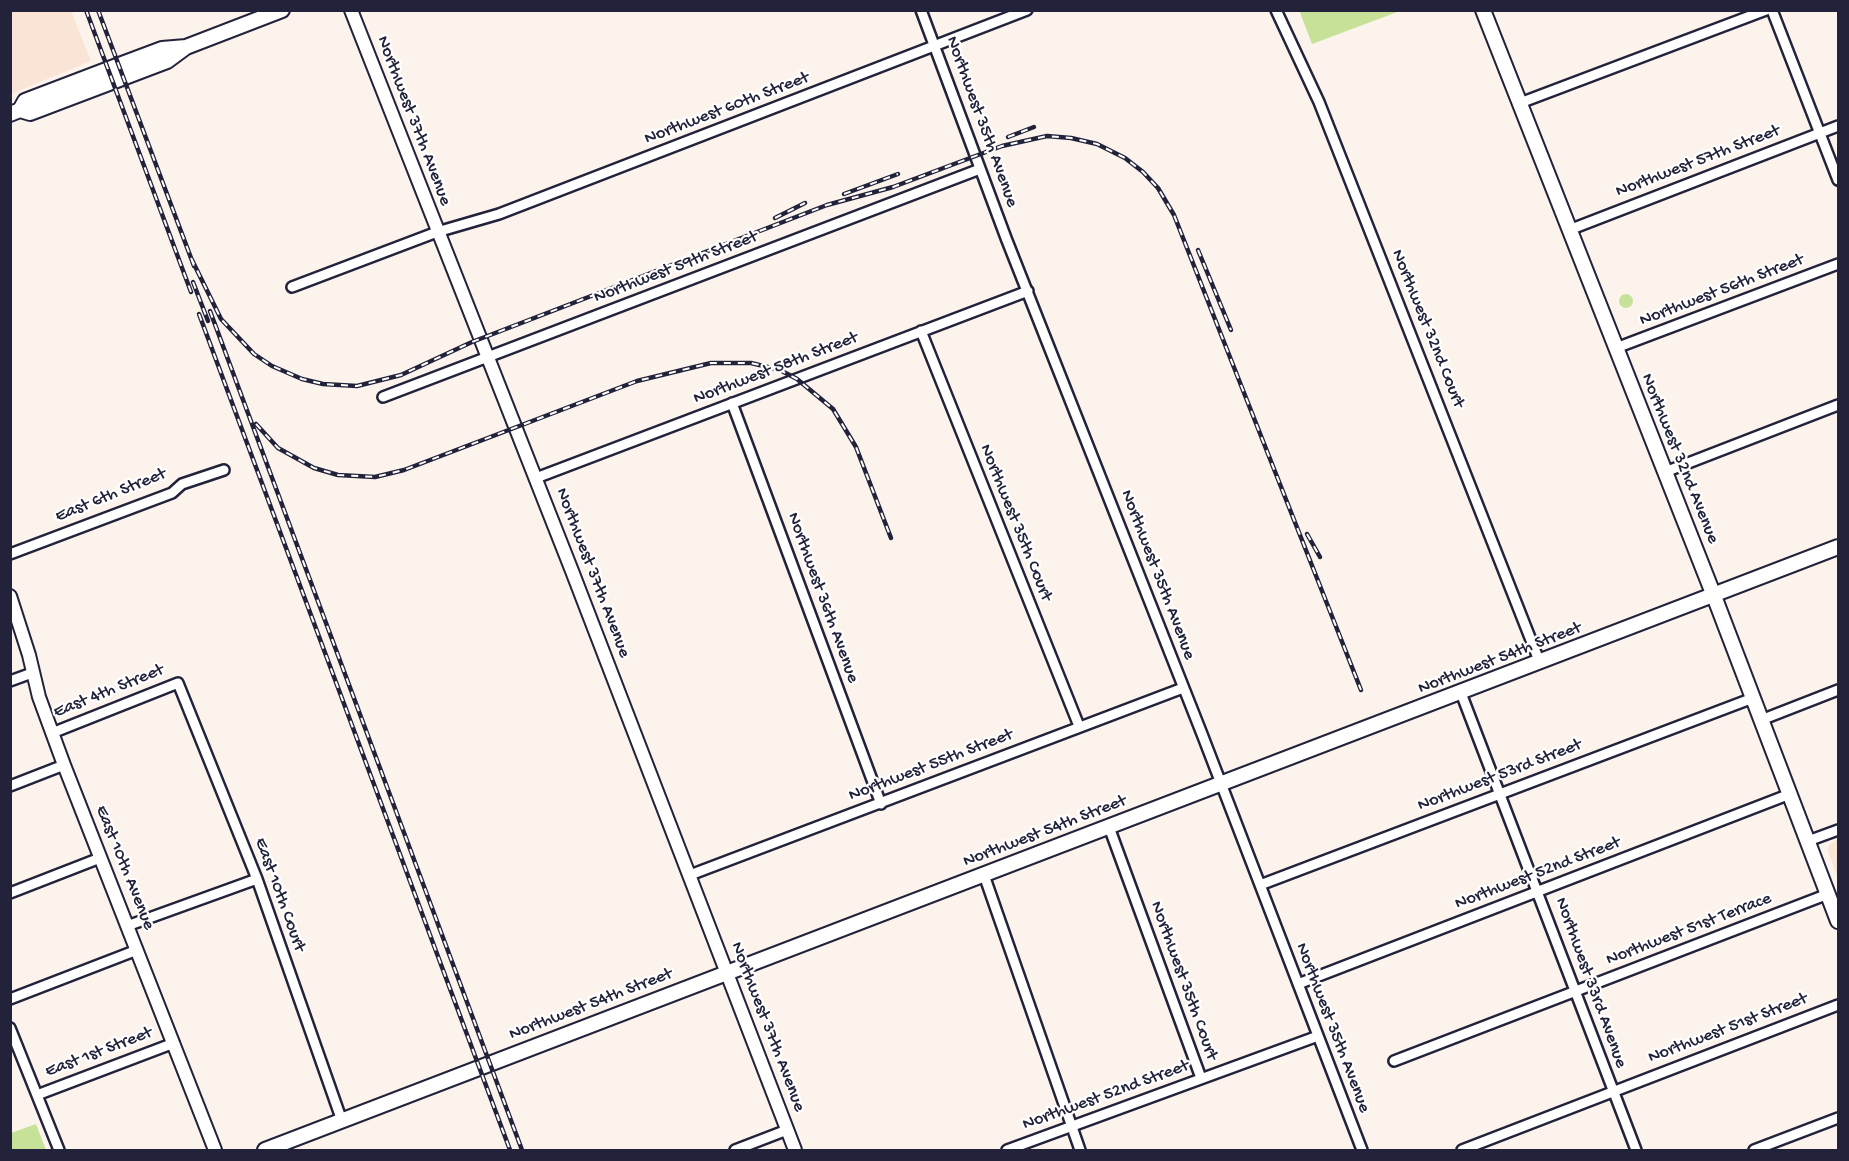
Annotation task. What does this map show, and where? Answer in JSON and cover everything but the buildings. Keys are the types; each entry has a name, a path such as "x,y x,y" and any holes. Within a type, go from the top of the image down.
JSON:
{"main road":[{"path":"15,112 30,113 121,71 167,61 186,47 282,10"},
{"name":"Northwest 32nd Avenue","path":"1483,10 1714,596 1839,921"},
{"name":"Northwest 54th Street","path":"265,1150 1839,547"}],"street":[{"name":"Northwest 37th Avenue","path":"351,10 536,478 795,1150"},
{"name":"Northwest 35th Avenue","path":"921,10 980,169 1362,1150"},
{"name":"Northwest 60th Street","path":"292,287 437,232 499,214 1027,10"},
{"name":"Northwest 32nd Court","path":"1276,10 1319,102 1540,663"},
{"path":"1520,103 1766,10"},
{"path":"1772,10 1839,180"},
{"name":"Northwest 57th Street","path":"1569,230 1839,126"},
{"name":"Northwest 59th Street","path":"383,397 980,169"},
{"name":"Northwest 56th Street","path":"1616,348 1839,264"},
{"name":"Northwest 58th Street","path":"536,478 1028,291"},
{"name":"Northwest 35th Court","path":"921,331 1079,726"},
{"name":"Northwest 36th Avenue","path":"732,403 881,804"},
{"path":"1665,472 1839,405"},
{"name":"East 6th Street","path":"10,554 172,493 182,484 224,470"},
{"name":"East 10th Avenue","path":"10,596 52,733 215,1150"},
{"path":"10,681 32,673"},
{"name":"East 4th Street","path":"52,733 178,683"},
{"name":"East 10th Court","path":"178,683 257,879 342,1121"},
{"name":"Northwest 55th Street","path":"690,875 1183,688"},
{"path":"1761,720 1839,690"},
{"name":"Northwest 33rd Avenue","path":"1461,693 1636,1150"},
{"name":"Northwest 53rd Street","path":"1260,885 1753,698"},
{"path":"10,786 64,765"},
{"name":"Northwest 52nd Street","path":"1298,984 1790,794"},
{"name":"Northwest 35th Court","path":"1109,828 1201,1078"},
{"path":"1808,841 1839,830"},
{"path":"10,893 100,858"},
{"path":"984,875 1080,1150"},
{"path":"127,926 257,879"},
{"name":"Northwest 51st Terrace","path":"1394,1061 1828,894"},
{"path":"10,999 137,950"},
{"name":"Northwest 51st Street","path":"1462,1150 1612,1090 1839,1005"},
{"path":"10,1028 59,1150"},
{"name":"Northwest 52nd Street","path":"1007,1150 1318,1036"},
{"name":"East 1st Street","path":"37,1095 174,1043"},
{"path":"1754,1150 1839,1118"},
{"path":"735,1150 787,1130"}],"shaded area":[{"path":"11,10 71,11 91,61 11,94"},
{"path":"1838,839 1838,878 1828,851 1829,845"}],"green space":[{"path":"1299,10 1400,10 1400,11 1312,44"},
{"path":"1626,294 1631,296 1633,301 1631,306 1626,308 1621,306 1619,301 1621,296"},
{"path":"36,1124 46,1150 11,1150 11,1133"}],"railway":[{"path":"86,10 191,292"},
{"path":"98,10 194,266"},
{"path":"1008,137 1034,127"},
{"path":"191,258 221,319 254,354 272,366 302,379 323,384 357,386 401,375 472,342 827,205 893,187 1002,146 1047,136 1071,138 1097,144 1125,158 1143,172 1158,188 1174,215 1361,690"},
{"path":"844,194 898,174"},
{"path":"775,218 805,203"},
{"path":"1198,250 1231,330"},
{"path":"193,282 208,321"},
{"path":"210,311 522,1150"},
{"path":"199,314 510,1150"},
{"path":"256,424 278,448 314,468 338,475 375,477 404,470 637,381 711,363 751,363 780,370 797,379 833,409 856,447 891,538"},
{"path":"1307,534 1320,557"}]}
